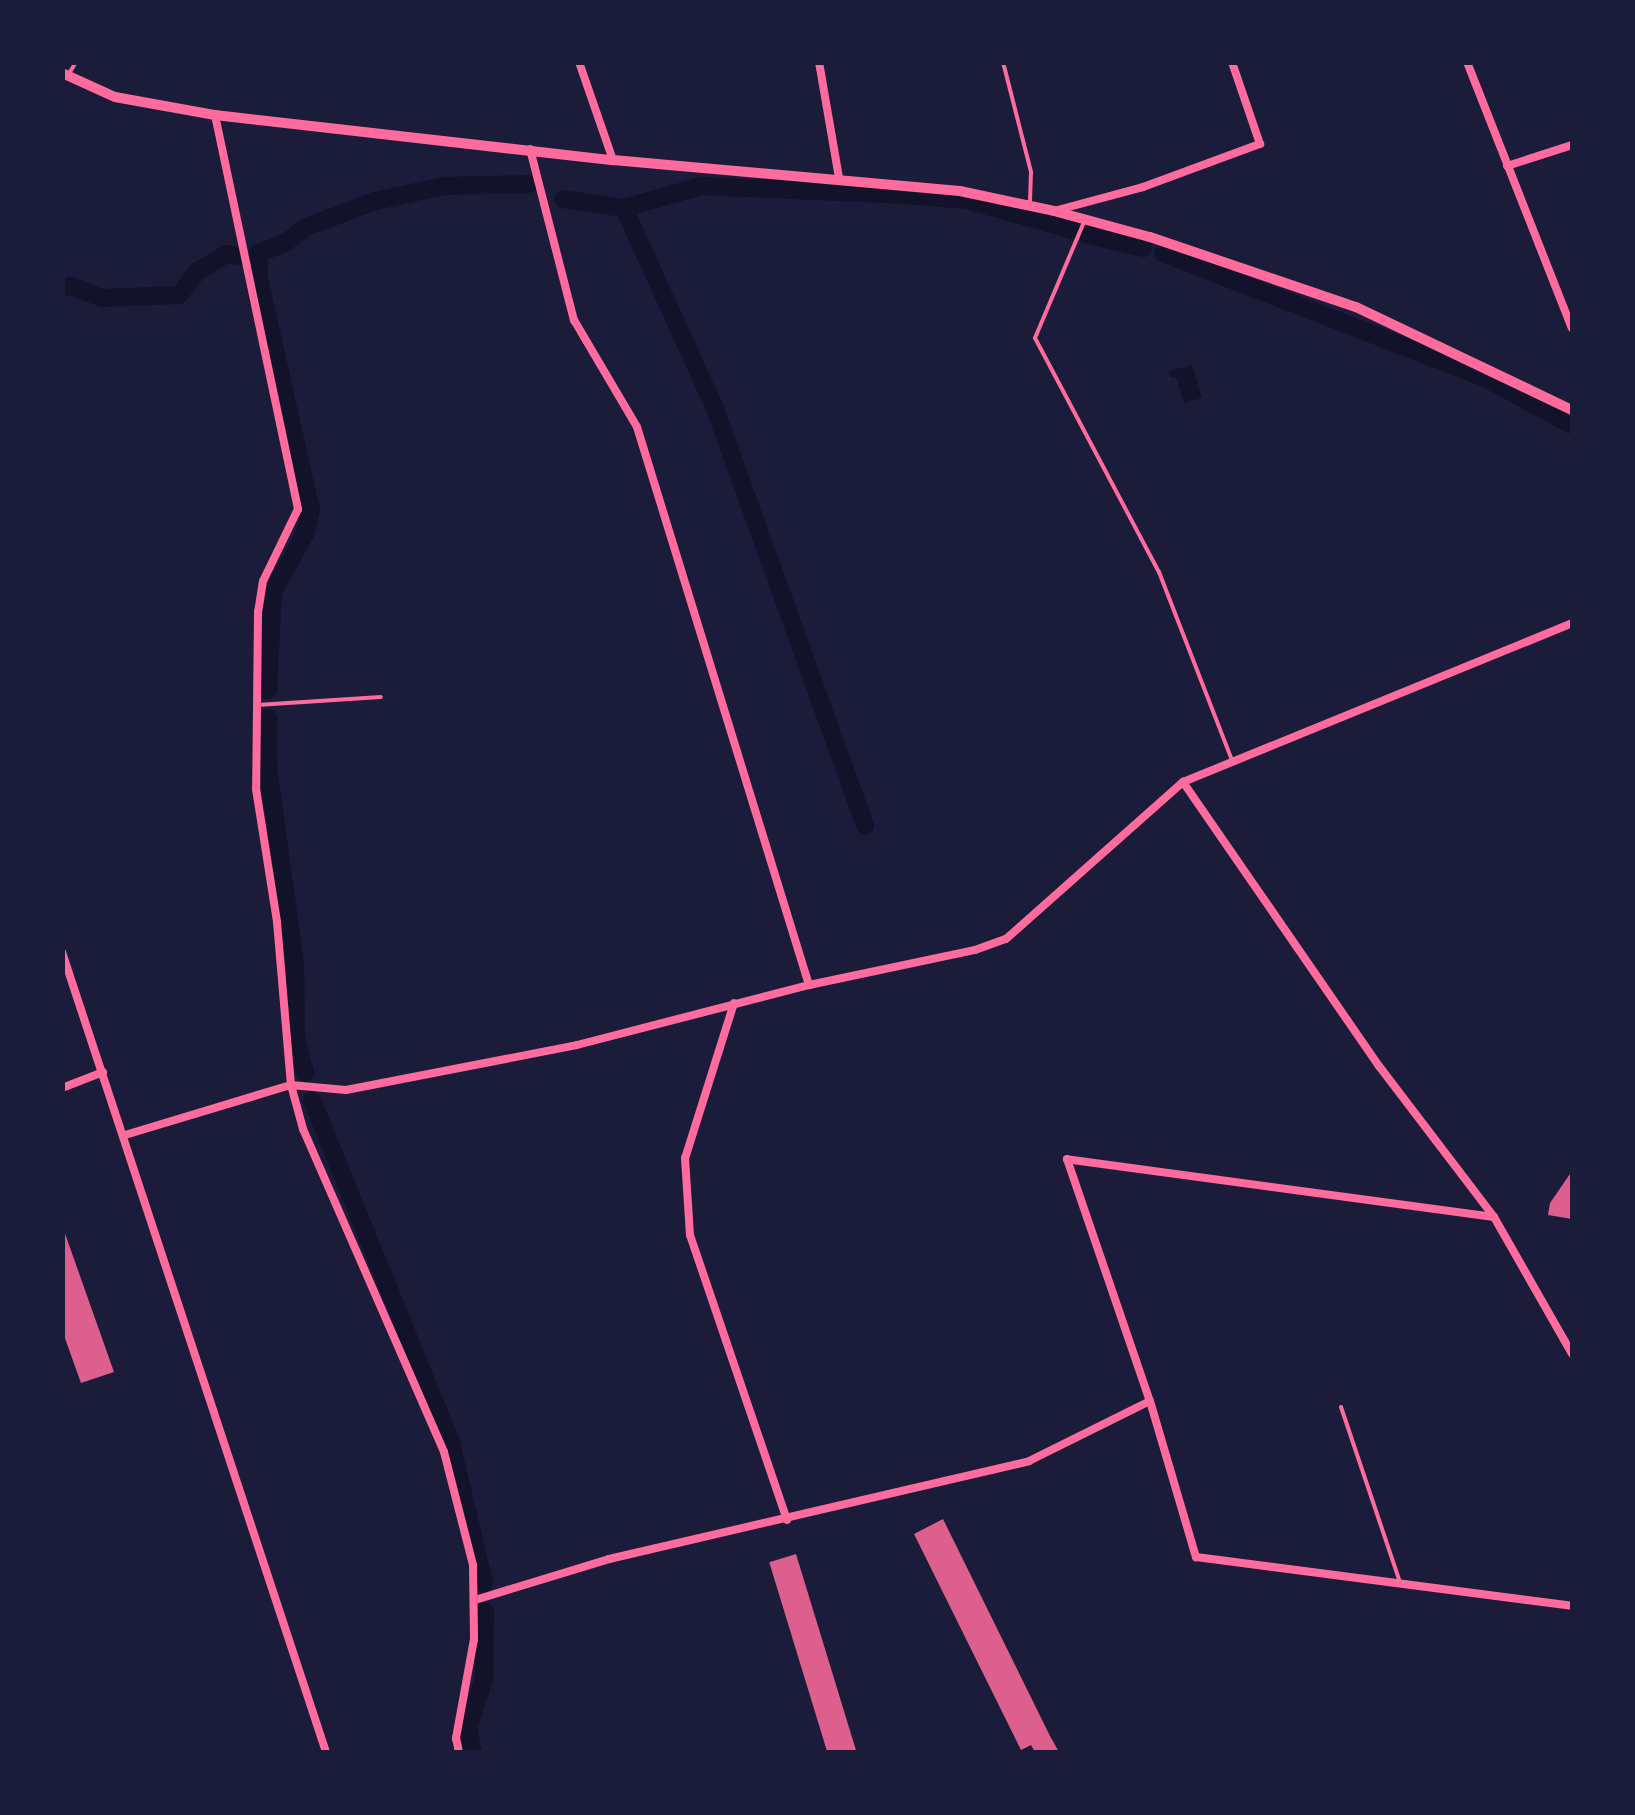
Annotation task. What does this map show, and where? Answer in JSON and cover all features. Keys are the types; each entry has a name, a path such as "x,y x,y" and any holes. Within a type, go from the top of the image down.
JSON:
{"street":[{"path":"579,62 614,160"},
{"path":"818,62 839,178"},
{"path":"1054,211 1143,186 1260,144 1232,62"},
{"path":"1467,62 1572,328"},
{"path":"65,75 115,97 214,114 614,160 960,190 1085,219 1356,307 1572,410"},
{"path":"214,114 298,509 263,580 257,704 256,789 277,922 291,1085 303,1128 444,1452 473,1565 474,1639 456,1738 459,1752"},
{"path":"1506,166 1572,145"},
{"path":"530,149 574,320 637,427 809,985"},
{"path":"125,1136 291,1085 346,1090 578,1045 809,985 975,950 1006,939 1183,782 1572,623"},
{"path":"1183,782 1379,1066 1494,1217 1572,1354"},
{"path":"62,952 326,1752"},
{"path":"734,1003 684,1158 690,1235 787,1520"},
{"path":"62,1088 103,1072"},
{"path":"1494,1217 1067,1158 1150,1401 1196,1557 1572,1606"},
{"path":"475,1600 608,1560 1029,1461 1150,1401"}],"lane":[{"path":"65,75 76,62"},
{"path":"1003,62 1031,172 1030,208"},
{"path":"1085,219 1035,338 1159,572 1233,762"},
{"path":"257,704 381,698"},
{"path":"1341,1407 1400,1582"}],"shaded area":[{"path":"1192,365 1202,398 1184,403 1176,377 1171,378 1169,371"}],"building":[{"path":"1572,1171 1572,1219 1548,1215 1550,1203"},
{"path":"63,1228 114,1372 81,1383 62,1330"},
{"path":"943,1519 1059,1752 1035,1752 1031,1745 1021,1750 914,1534"},
{"path":"796,1554 857,1752 827,1752 769,1562"}],"waterway":[{"path":"268,690 273,592 305,534 311,510 259,279 258,253 283,244 306,227 375,201 444,186 529,184"},
{"path":"563,199 624,208 702,186 905,195 967,200 1072,230"},
{"path":"624,208 714,406 865,826"},
{"path":"1088,235 1143,248"},
{"path":"1163,253 1485,378 1572,425"},
{"path":"62,287 71,286 103,298 179,295 198,271 226,254 240,256"},
{"path":"268,718 268,767 295,964 296,1039 305,1073"},
{"path":"312,1100 451,1443 484,1583"},
{"path":"473,1752 468,1728 484,1679 485,1611"}]}
